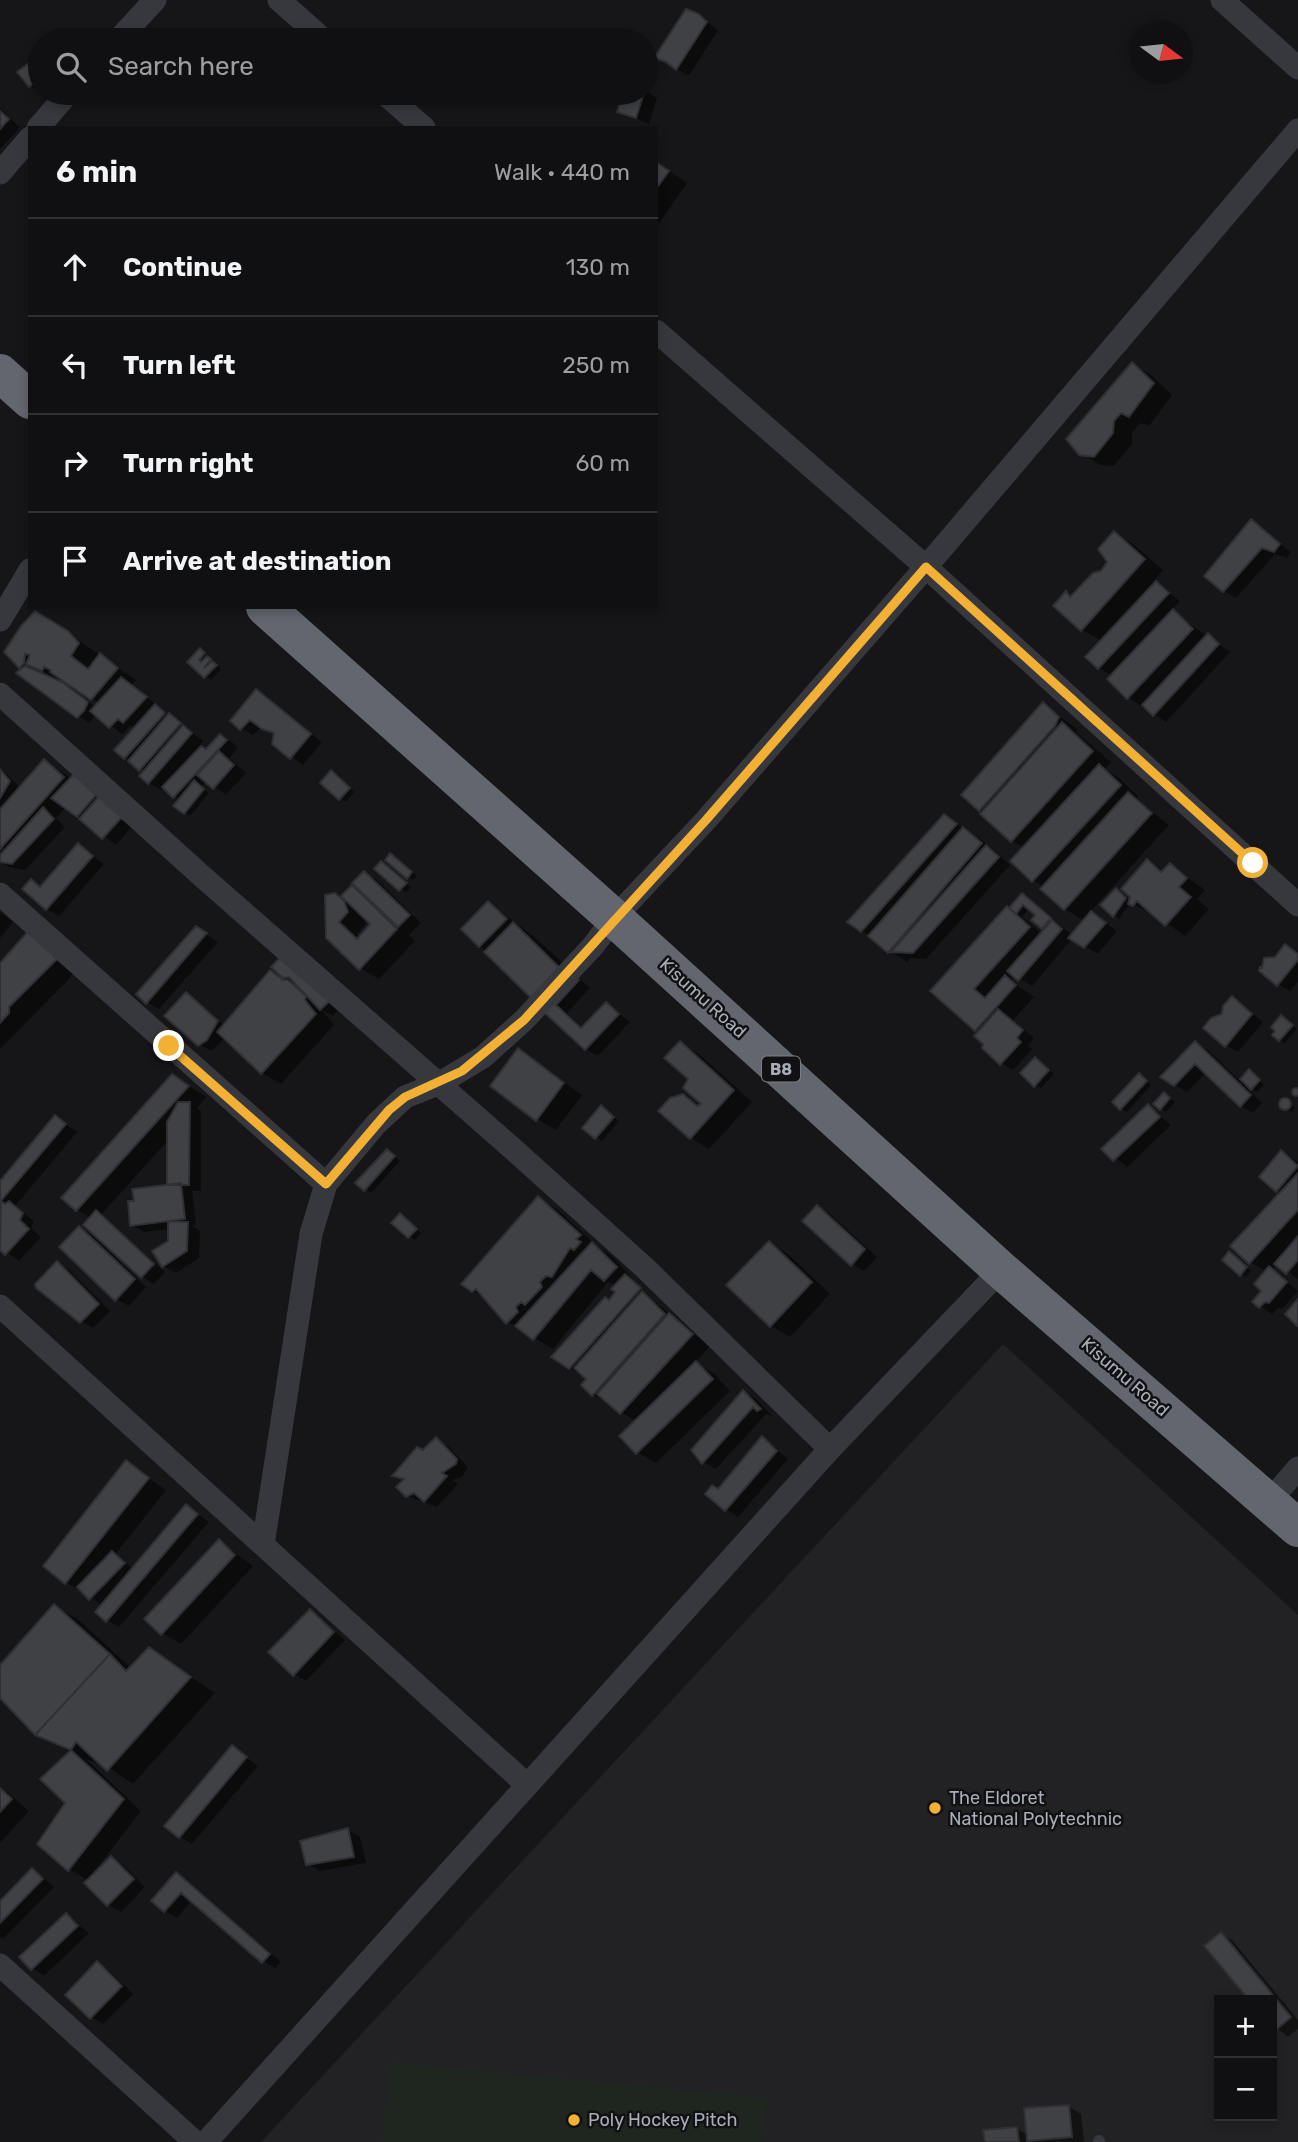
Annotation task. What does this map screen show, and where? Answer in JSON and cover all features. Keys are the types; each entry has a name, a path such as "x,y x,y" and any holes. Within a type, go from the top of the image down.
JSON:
{"highway":[{"path":"0,373 28,398"},
{"name":"Kisumu Road","path":"267,609 614,918 1001,1270 1298,1528"}],"street":[{"path":"129,28 155,0"},
{"path":"279,0 310,28"},
{"path":"1222,0 1298,68"},
{"path":"40,126 58,105"},
{"path":"398,105 422,126"},
{"path":"263,1545 312,1234 326,1184 389,1110 405,1097 440,1083 483,1056 524,1020 593,946 614,918 706,820 926,567 1298,130"},
{"path":"0,173 28,140"},
{"path":"658,333 926,567 1298,905"},
{"path":"0,620 28,573"},
{"path":"0,694 645,1268 830,1449"},
{"path":"0,894 326,1184"},
{"path":"206,2142 830,1449 1001,1270"},
{"path":"0,1306 526,1784"},
{"path":"1269,1502 1298,1468"},
{"path":"0,1965 195,2142"}],"shaded area":[{"name":"The Eldoret National Polytechnic","path":"1003,1344 1298,1615 1298,2142 261,2142"},
{"name":"Poly Hockey Pitch","path":"390,2062 768,2098 761,2142 382,2142"}],"building":[{"path":"686,9 699,14 707,22 676,70 658,59 658,52"},
{"path":"28,64 28,86 17,72"},
{"path":"619,105 640,105 636,118 617,112"},
{"path":"0,111 9,119 0,129"},
{"path":"658,163 669,171 658,186"},
{"path":"1132,362 1154,383 1129,417 1121,413 1114,421 1113,433 1094,457 1079,455 1066,439"},
{"path":"1251,519 1280,544 1274,552 1262,548 1223,592 1204,576"},
{"path":"1114,531 1145,559 1081,631 1053,606 1066,591 1070,597 1093,573 1101,571 1107,562 1098,549"},
{"path":"1156,581 1169,593 1098,669 1085,657"},
{"path":"1173,609 1193,629 1127,699 1107,679"},
{"path":"35,611 68,631 79,643 71,656 88,669 100,653 118,668 91,700 50,672 51,670 44,667 42,671 26,664 30,655 25,654 24,663 19,668 4,652 21,626"},
{"path":"1208,633 1219,644 1153,716 1142,705"},
{"path":"200,648 205,653 199,660 201,662 207,656 211,659 204,668 212,661 217,665 204,678 187,662"},
{"path":"25,666 62,682 88,702 84,711 77,718 16,673"},
{"path":"121,677 147,697 123,723 118,719 109,728 90,711"},
{"path":"256,689 311,734 290,759 272,744 274,733 262,729 250,720 240,730 230,721"},
{"path":"1043,702 1059,717 1055,726 979,811 961,795"},
{"path":"155,704 165,713 124,759 114,750"},
{"path":"169,713 181,723 139,771 128,761"},
{"path":"1062,722 1093,751 1011,842 980,814"},
{"path":"183,725 192,733 148,784 139,776"},
{"path":"220,734 227,740 173,798 162,787 201,746 206,749"},
{"path":"219,751 234,765 213,789 197,775"},
{"path":"44,759 64,777 0,849 0,809"},
{"path":"1099,764 1121,785 1032,882 1010,861"},
{"path":"0,769 10,781 0,798"},
{"path":"331,770 350,788 339,800 320,783"},
{"path":"74,774 96,795 77,817 51,798"},
{"path":"194,780 204,789 184,814 173,806"},
{"path":"1128,792 1152,813 1064,910 1040,889"},
{"path":"100,795 123,816 102,839 79,819"},
{"path":"43,807 54,819 12,864 0,862 0,855"},
{"path":"944,814 957,824 861,932 847,922"},
{"path":"963,827 982,843 888,953 868,936"},
{"path":"78,843 93,856 46,910 22,889 31,879 40,887"},
{"path":"986,845 999,857 913,953 891,952"},
{"path":"390,853 412,872 407,879 385,860"},
{"path":"1147,859 1161,872 1170,863 1187,878 1179,887 1191,897 1165,926 1137,901 1133,906 1128,904 1130,897 1121,889"},
{"path":"381,861 407,883 399,891 374,869"},
{"path":"364,871 410,915 398,927 352,883"},
{"path":"352,885 397,929 359,970 326,938 325,895 335,893 344,901 348,912 339,922 357,939 370,924 341,896"},
{"path":"1116,888 1126,898 1113,917 1100,905"},
{"path":"1022,893 1051,918 1042,929 1031,920 1035,915 1023,905 1016,914 1009,908"},
{"path":"488,901 507,919 479,947 461,929"},
{"path":"1007,906 1030,927 974,989 985,998 1005,975 1016,985 975,1031 930,991"},
{"path":"1091,911 1106,923 1084,948 1068,938"},
{"path":"39,919 59,957 9,1007 9,1013 0,1023 0,963"},
{"path":"1052,920 1062,929 1018,981 1007,971"},
{"path":"513,922 561,969 532,999 484,952"},
{"path":"196,926 207,933 146,1004 136,994"},
{"path":"1285,944 1298,954 1298,960 1277,986 1259,971 1264,958 1275,957"},
{"path":"287,950 334,997 320,1010 289,977 283,978 271,967"},
{"path":"566,968 579,980 556,1005 581,1028 606,1002 619,1014 585,1050 534,1003"},
{"path":"270,970 283,980 288,980 306,996 305,1000 316,1014 261,1074 217,1032"},
{"path":"186,992 218,1021 207,1040 198,1046 164,1016"},
{"path":"1232,996 1252,1014 1225,1047 1203,1028 1211,1018 1222,1014 1223,1006"},
{"path":"998,1009 1023,1030 1017,1038 1021,1042 1000,1065 974,1036"},
{"path":"1281,1015 1293,1025 1279,1041 1272,1035 1275,1031 1271,1027"},
{"path":"680,1041 734,1090 690,1139 658,1111 670,1098 683,1094 697,1106 701,1104 683,1088 688,1079 664,1058"},
{"path":"1195,1041 1251,1095 1240,1107 1195,1064 1174,1086 1160,1077"},
{"path":"518,1048 564,1083 536,1121 490,1086"},
{"path":"1035,1057 1049,1070 1034,1087 1020,1073"},
{"path":"1249,1069 1260,1080 1251,1090 1240,1079"},
{"path":"1139,1073 1147,1081 1120,1110 1112,1102"},
{"path":"172,1074 189,1086 76,1211 61,1198"},
{"path":"1296,1088 1299,1089 1299,1095 1296,1096 1292,1092"},
{"path":"1164,1092 1170,1098 1160,1110 1153,1104"},
{"path":"1285,1098 1291,1104 1285,1110 1279,1104"},
{"path":"178,1102 190,1102 189,1185 167,1185 167,1122"},
{"path":"1148,1104 1160,1117 1113,1161 1101,1149"},
{"path":"601,1105 614,1117 595,1139 582,1128"},
{"path":"55,1115 66,1124 0,1202 0,1181"},
{"path":"387,1149 395,1156 364,1191 355,1183"},
{"path":"1281,1150 1298,1166 1276,1192 1259,1177"},
{"path":"1298,1173 1298,1210 1249,1264 1230,1246"},
{"path":"181,1183 185,1219 130,1226 128,1201 134,1201 132,1189"},
{"path":"538,1196 581,1235 576,1239 581,1242 574,1250 570,1248 552,1277 546,1276 540,1282 542,1287 525,1305 521,1302 516,1307 518,1312 506,1324 476,1289 472,1292 461,1284"},
{"path":"1,1201 5,1204 9,1201 23,1213 20,1220 29,1229 5,1255 0,1250"},
{"path":"817,1205 865,1249 851,1266 802,1221"},
{"path":"96,1210 154,1264 141,1278 83,1225"},
{"path":"400,1213 417,1229 408,1238 391,1223"},
{"path":"168,1221 188,1222 187,1251 162,1267 152,1251 168,1241"},
{"path":"79,1226 135,1279 115,1301 59,1247"},
{"path":"1298,1236 1298,1260 1286,1274 1274,1264"},
{"path":"769,1241 812,1282 770,1327 726,1285"},
{"path":"592,1242 617,1267 604,1281 591,1270 533,1340 515,1326"},
{"path":"1229,1251 1247,1267 1240,1276 1222,1260"},
{"path":"57,1261 99,1304 80,1323 36,1288 35,1284"},
{"path":"1269,1266 1287,1282 1269,1303 1265,1302 1259,1308 1252,1302 1261,1291 1254,1284"},
{"path":"625,1274 641,1288 569,1369 551,1357 605,1297 609,1300 615,1292 611,1289"},
{"path":"642,1291 665,1314 592,1396 581,1385 586,1379 574,1368"},
{"path":"1298,1299 1298,1325 1297,1326 1285,1314"},
{"path":"669,1313 693,1334 620,1414 597,1394"},
{"path":"696,1361 713,1379 636,1454 619,1436"},
{"path":"743,1390 761,1409 757,1411 753,1407 702,1464 691,1450"},
{"path":"762,1436 777,1451 725,1511 705,1494 712,1485 718,1489"},
{"path":"436,1437 457,1459 456,1464 442,1473 447,1476 424,1502 414,1493 406,1497 396,1487 404,1479 392,1476 417,1447 423,1450"},
{"path":"126,1460 149,1478 65,1584 43,1566"},
{"path":"186,1504 198,1514 106,1622 95,1612"},
{"path":"219,1539 235,1555 161,1635 144,1619"},
{"path":"112,1551 125,1563 89,1600 77,1587"},
{"path":"54,1604 110,1654 35,1735 0,1698 0,1665"},
{"path":"310,1609 334,1632 293,1676 268,1652"},
{"path":"149,1647 191,1677 107,1771 76,1742 71,1750 35,1735 110,1654 126,1671"},
{"path":"232,1745 247,1757 179,1838 164,1826"},
{"path":"71,1750 124,1799 68,1871 37,1844 65,1803 40,1779"},
{"path":"0,1788 12,1799 0,1812"},
{"path":"348,1828 354,1857 306,1865 300,1841"},
{"path":"111,1856 134,1879 107,1906 84,1883"},
{"path":"32,1868 43,1879 0,1923 0,1901"},
{"path":"176,1872 270,1954 262,1963 181,1893 164,1912 151,1901"},
{"path":"66,1913 78,1926 31,1970 19,1957"},
{"path":"1221,1932 1273,1995 1245,1995 1204,1946"},
{"path":"97,1961 122,1986 90,2019 65,1995"},
{"path":"1277,2000 1291,2017 1277,2029"},
{"path":"1069,2105 1072,2137 1027,2141 1024,2108"},
{"path":"1017,2127 1019,2142 985,2142 983,2130"}],"place":[{"name":"The Eldoret National Polytechnic","path":"935,1808"},
{"name":"Poly Hockey Pitch","path":"574,2120"}],"route":[{"path":"169,1046 253,1117 326,1184 389,1110 405,1097 462,1071 524,1020 706,820 926,567 1088,717 1253,863"}]}
